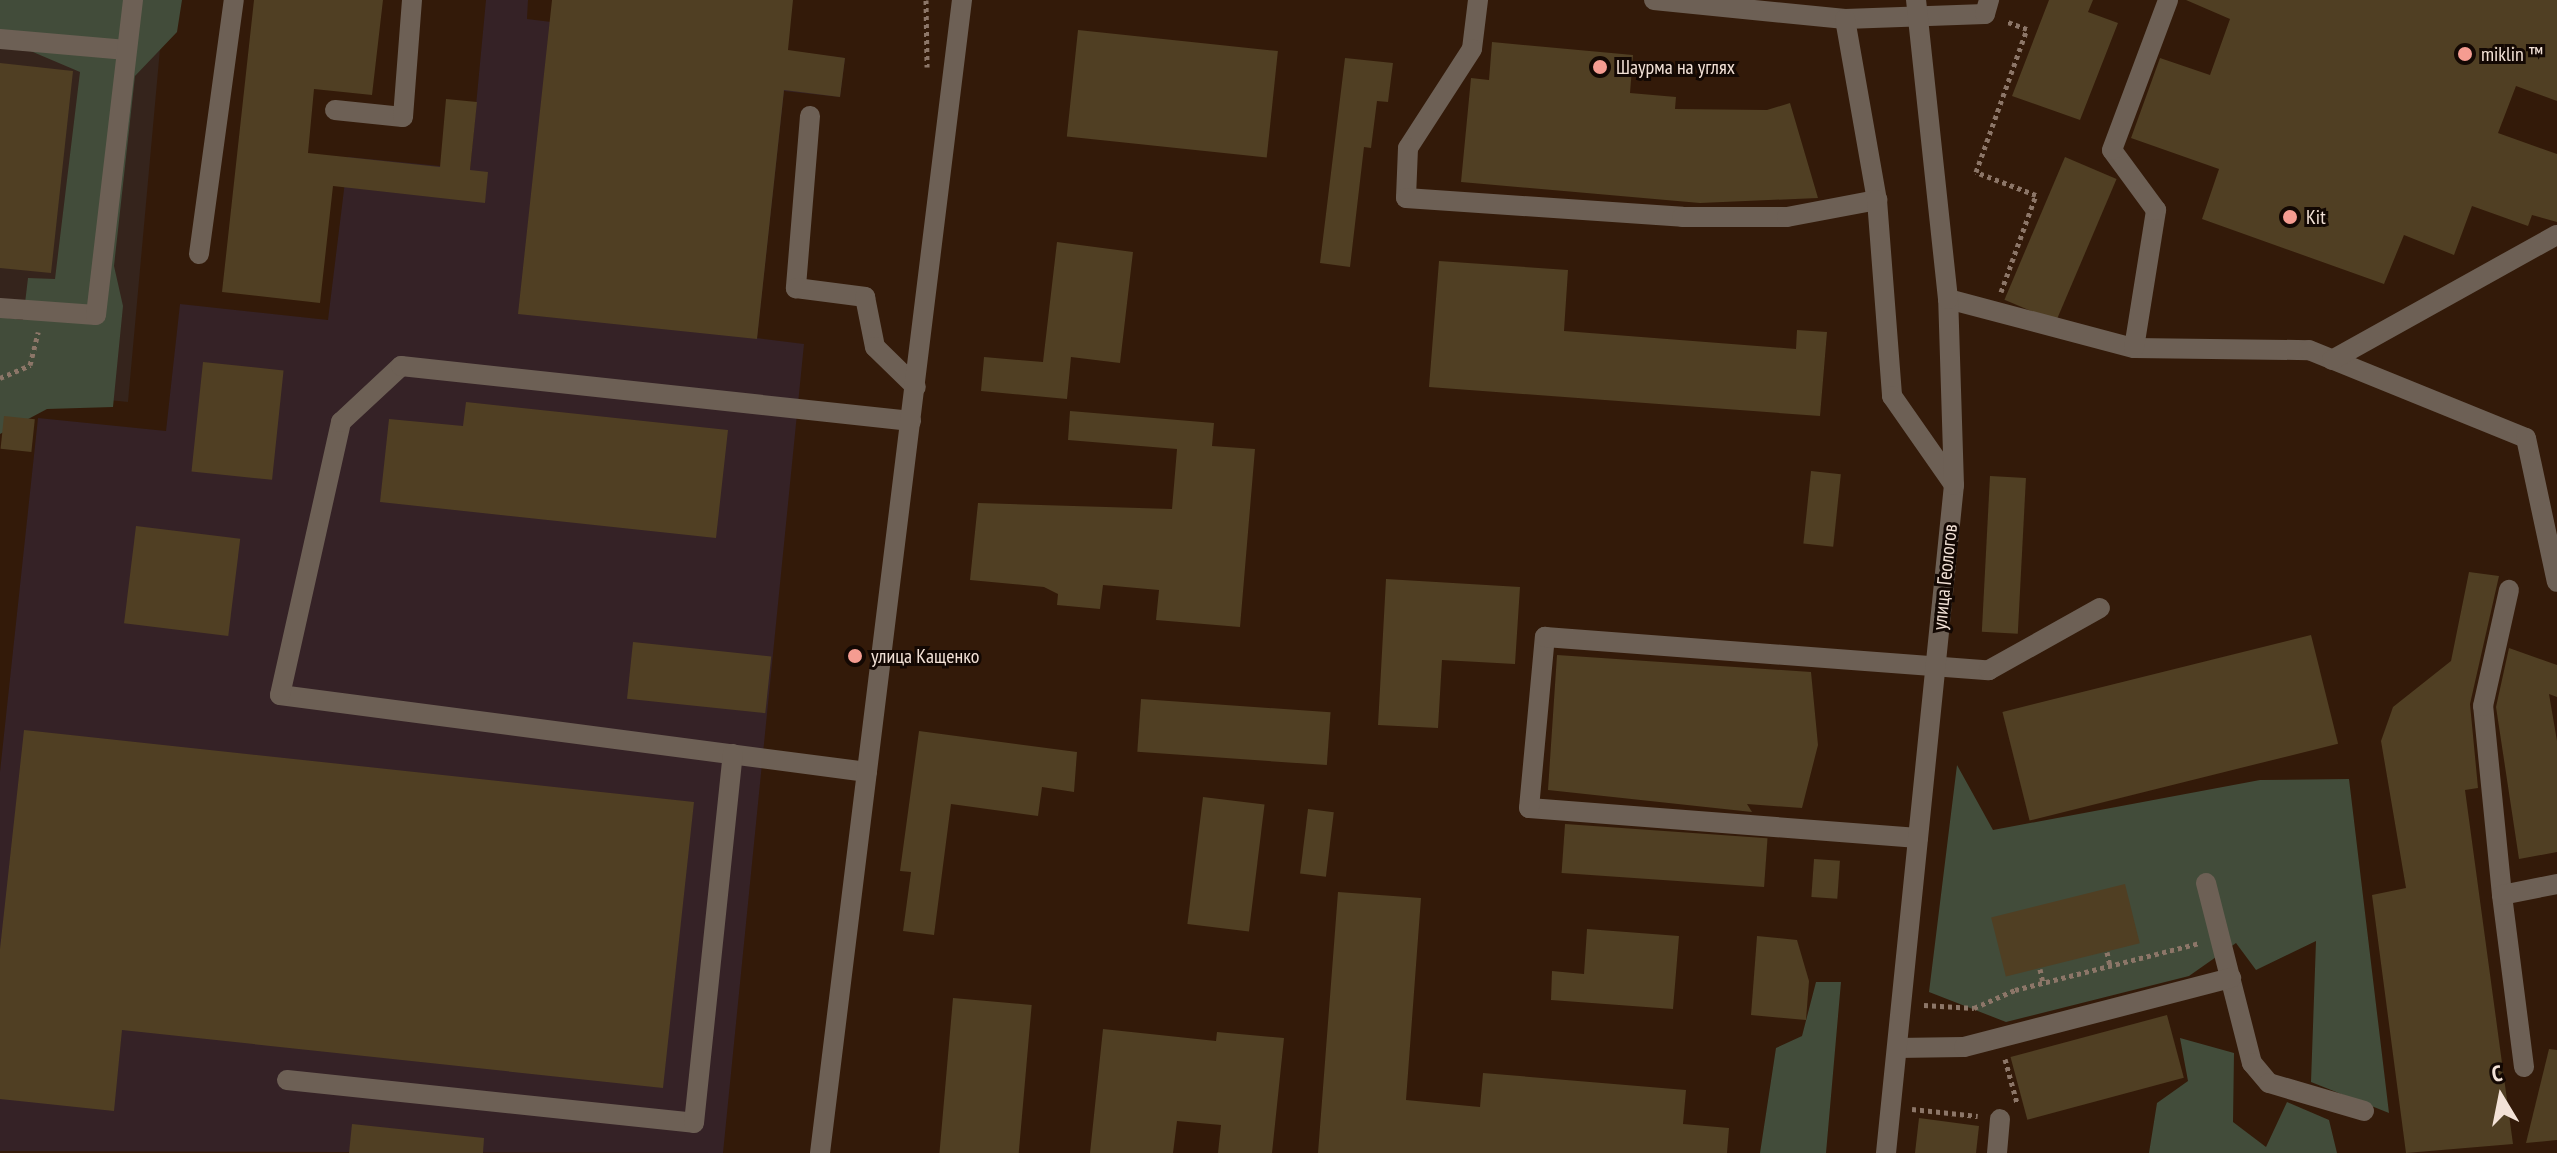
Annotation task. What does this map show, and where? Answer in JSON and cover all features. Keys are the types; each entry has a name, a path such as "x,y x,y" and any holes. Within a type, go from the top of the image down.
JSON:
{"street":[{"path":"0,308 96,315 133,0"},
{"path":"199,254 234,0"},
{"path":"335,110 403,117 412,0"},
{"path":"820,1153 962,0"},
{"path":"1478,0 1472,49 1408,148 1406,198 1682,217 1787,217 1877,200"},
{"path":"1654,0 1845,19 1915,8 1987,7"},
{"path":"2134,348 2156,210 2112,150 2168,0"},
{"name":"улица Геологов","path":"1886,1153 1954,485 1948,299 1915,8"},
{"path":"1845,19 1877,200 1892,396 1954,485"},
{"path":"0,39 127,50"},
{"path":"810,116 796,288 865,297 875,347 916,387"},
{"path":"2332,360 2557,235"},
{"path":"1948,299 2134,348 2309,350 2526,438 2557,582"},
{"path":"867,772 280,695 341,422 401,366 911,421"},
{"path":"2509,590 2483,706 2502,895 2524,1067"},
{"path":"1918,838 1529,808 1545,637 1935,672 1989,670 2100,608"},
{"path":"287,1080 694,1123 733,754"},
{"path":"2206,883 2252,1063 2269,1083 2364,1111"},
{"path":"2502,895 2557,884"},
{"path":"1897,1048 1964,1047 2231,978"},
{"path":"1997,1153 2000,1119"}],"path":[{"path":"1987,7 2027,29 1976,172 2036,195 1993,313"},
{"path":"0,378 30,365 43,310"},
{"path":"1921,1005 1974,1008 2043,983 2221,938"},
{"path":"2107,952 2110,966"},
{"path":"2040,969 2043,983"},
{"path":"1911,1108 2000,1119 2018,1110 2004,1051 2018,1047"}],"shaded area":[{"path":"486,0 528,0 527,19 845,58 840,97 784,91 757,338 804,344 723,1153 0,1151 0,772 38,418 166,431 180,304 328,320 348,157 470,169"},
{"path":"0,12 162,27 128,402 0,389"}],"green space":[{"path":"0,0 182,0 177,32 135,76 114,266 123,306 113,407 47,409 0,434 0,317 23,320 28,278 55,279 80,72 0,38"},
{"path":"1957,765 1993,830 2260,780 2349,779 2389,1113 2311,1082 2316,941 2256,970 2236,943 2189,976 2006,1022 1929,992"},
{"path":"1816,982 1841,982 1826,1153 1760,1153 1776,1048 1802,1036"},
{"path":"2180,1038 2234,1053 2233,1122 2266,1147 2287,1102 2329,1120 2337,1153 2149,1153 2157,1103 2188,1081"}],"building":[{"path":"254,0 383,0 372,95 314,89 308,153 440,167 446,99 477,102 470,170 488,172 485,203 333,186 320,303 222,292"},
{"path":"552,0 793,0 788,50 845,58 840,97 784,90 757,339 518,314"},
{"path":"2049,0 2093,0 2088,12 2118,23 2080,120 2012,96"},
{"path":"2186,0 2557,0 2557,101 2516,86 2498,133 2557,154 2557,222 2532,215 2528,226 2472,206 2454,255 2404,235 2384,284 2202,219 2219,169 2131,138 2160,58 2210,75 2230,19"},
{"path":"1078,30 1278,51 1267,157 1067,136"},
{"path":"1492,42 1633,55 1630,93 1676,97 1675,109 1767,110 1790,103 1818,198 1700,203 1461,182 1471,78 1489,80"},
{"path":"1345,58 1393,63 1388,102 1377,101 1371,148 1364,147 1350,267 1320,263"},
{"path":"0,63 73,71 51,273 0,268"},
{"path":"2065,157 2117,179 2056,322 2004,300"},
{"path":"1057,242 1133,252 1120,363 1071,357 1067,399 981,391 984,357 1043,362"},
{"path":"1439,261 1568,270 1564,331 1796,349 1797,330 1827,332 1820,416 1429,387"},
{"path":"203,362 284,370 272,480 192,471"},
{"path":"466,402 728,430 716,538 380,502 389,419 463,426"},
{"path":"1070,411 1214,423 1212,446 1255,449 1240,627 1156,620 1159,590 1103,585 1100,609 1057,605 1058,594 1044,587 970,580 978,503 1172,509 1177,449 1068,440"},
{"path":"4,416 35,419 31,452 1,449"},
{"path":"1811,471 1841,474 1833,547 1803,544"},
{"path":"1990,476 2026,478 2018,634 1982,632"},
{"path":"136,526 240,539 228,636 124,623"},
{"path":"2469,572 2499,576 2470,704 2478,788 2465,790 2513,1144 2406,1153 2372,895 2406,888 2381,741 2393,707 2451,661"},
{"path":"1386,579 1520,587 1515,664 1442,660 1438,728 1378,725"},
{"path":"2311,635 2338,744 2030,821 2002,712"},
{"path":"633,642 771,657 765,713 627,699"},
{"path":"2509,648 2557,665 2557,697 2549,694 2557,741 2557,852 2519,859 2496,707"},
{"path":"1557,655 1811,672 1818,745 1802,808 1747,804 1752,812 1548,790"},
{"path":"1141,699 1331,712 1327,765 1137,752"},
{"path":"24,730 694,802 663,1088 122,1030 114,1111 0,1099 0,949"},
{"path":"919,731 1077,752 1074,792 1042,787 1038,816 951,804 934,935 903,931 911,872 900,871"},
{"path":"1203,797 1265,805 1249,932 1187,924"},
{"path":"1308,809 1334,812 1326,877 1300,874"},
{"path":"1565,824 1768,838 1764,887 1562,873"},
{"path":"1814,859 1840,861 1837,899 1811,897"},
{"path":"2125,884 2140,943 2006,977 1991,917"},
{"path":"1338,892 1421,898 1406,1100 1480,1107 1483,1073 1686,1090 1683,1124 1729,1128 1727,1153 1318,1153"},
{"path":"1587,929 1679,936 1673,1009 1551,1000 1552,971 1584,974"},
{"path":"1757,936 1797,940 1809,981 1806,1020 1751,1015"},
{"path":"953,998 1032,1005 1019,1153 939,1153"},
{"path":"2167,1015 2184,1078 2027,1120 2011,1057"},
{"path":"1103,1029 1216,1041 1217,1032 1284,1038 1272,1153 1218,1153 1221,1125 1177,1121 1173,1153 1090,1153"},
{"path":"2549,1049 2557,1050 2557,1140 2526,1143"},
{"path":"1919,1118 1979,1126 1976,1153 1915,1153"},
{"path":"352,1124 484,1138 483,1153 349,1153"}],"place":[{"name":"miklin ™","path":"2465,54"},
{"name":"Шаурма на углях","path":"1600,67"},
{"name":"Kit","path":"2290,217"},
{"name":"улица Кащенко","path":"855,656"}]}
